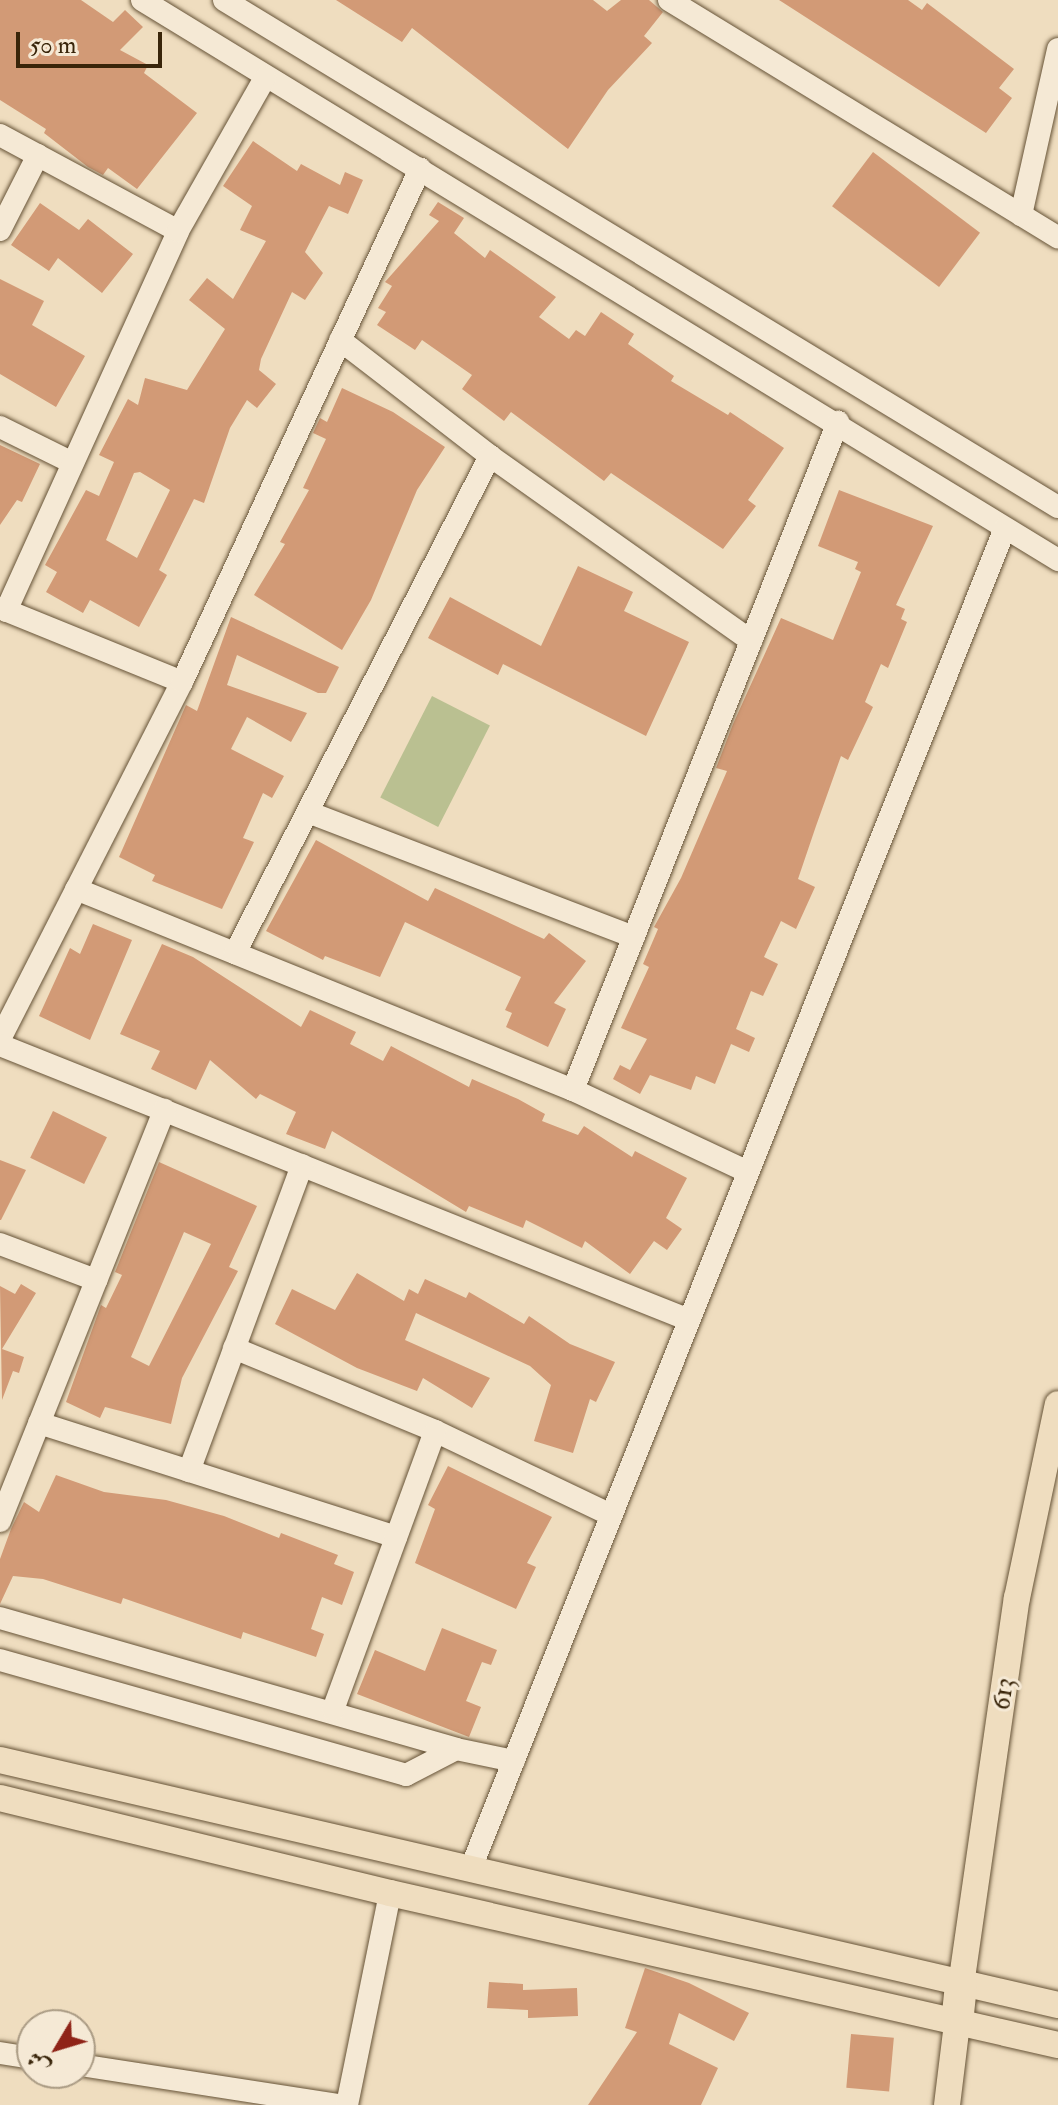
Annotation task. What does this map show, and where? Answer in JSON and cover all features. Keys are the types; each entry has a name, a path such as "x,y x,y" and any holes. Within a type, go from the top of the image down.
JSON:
{"highway":[{"path":"957,2023 961,1985"}],"main road":[{"name":"613","path":"961,1985 1017,1598 1058,1404"},
{"path":"0,1760 1058,2005"},
{"path":"0,1798 390,1893 1058,2045"},
{"path":"947,2105 957,2023"}],"street":[{"path":"142,0 265,78 838,422 1058,560"},
{"path":"224,0 1058,507"},
{"path":"669,0 1058,237"},
{"path":"1021,215 1058,49"},
{"path":"182,682 3,610 178,231 265,78"},
{"path":"0,135 178,231"},
{"path":"0,230 38,155"},
{"path":"0,1039 182,682 420,169"},
{"path":"340,340 490,456 751,641"},
{"path":"573,1090 838,422"},
{"path":"0,427 73,463"},
{"path":"235,953 490,456"},
{"path":"471,1868 1005,528"},
{"path":"308,812 634,937"},
{"path":"76,889 573,1090 748,1172"},
{"path":"0,1045 689,1320"},
{"path":"0,1521 164,1110"},
{"path":"189,1471 302,1165"},
{"path":"0,1244 96,1280"},
{"path":"234,1348 435,1431 611,1515"},
{"path":"39,1423 396,1537"},
{"path":"333,1710 435,1431"},
{"path":"0,1618 333,1710 456,1749 514,1761"},
{"path":"0,1660 406,1775 456,1749"},
{"path":"347,2105 390,1893"},
{"path":"96,2067 339,2105"}],"green space":[{"path":"432,696 490,726 438,827 380,798"}],"building":[{"path":"0,0 81,0 113,22 125,10 143,27 120,50 148,65 144,73 197,113 137,189 108,168 103,175 88,167 44,133 46,129 0,100"},
{"path":"336,0 593,0 607,11 621,0 649,0 663,12 644,36 652,43 608,90 568,149 412,28 402,42"},
{"path":"779,0 908,0 922,10 927,3 1014,69 999,88 1012,98 986,133"},
{"path":"253,141 297,171 301,164 340,185 345,172 363,180 348,214 329,206 305,252 323,273 305,300 292,292 261,359 259,370 276,384 257,408 247,400 230,428 204,503 194,499 159,570 167,575 139,627 90,600 83,613 46,592 57,572 45,565 86,490 99,496 114,462 99,455 128,399 138,405 145,378 187,390 225,329 189,300 207,278 233,299 266,241 240,230 252,206 223,186","holes":["140,472 170,490 137,558 106,540 134,473"]},
{"path":"873,152 980,233 939,287 832,206"},
{"path":"438,202 464,218 454,233 485,258 490,250 556,297 539,317 569,339 576,330 585,336 601,312 634,334 628,344 674,376 671,381 728,415 730,412 784,448 748,500 756,506 723,549 611,473 604,481 511,412 504,421 462,389 472,375 422,340 415,350 377,325 386,312 378,308 392,286 385,282 439,221 429,215"},
{"path":"40,203 79,230 88,219 133,254 102,293 58,258 49,271 11,245"},
{"path":"0,279 44,301 32,325 85,356 56,407 0,374"},
{"path":"342,388 393,412 445,447 417,490 371,600 342,650 254,595 285,544 280,542 309,490 303,488 326,439 313,433 320,418 327,422"},
{"path":"0,445 40,464 22,502 17,500 0,525"},
{"path":"839,490 933,526 896,605 905,609 901,619 907,622 888,668 881,664 865,702 873,707 848,760 841,756 816,826 798,879 815,887 796,929 781,921 764,957 778,964 763,996 751,991 736,1029 755,1038 749,1052 731,1044 715,1084 696,1076 691,1090 650,1075 640,1094 613,1079 620,1065 630,1070 647,1039 621,1028 649,967 643,964 658,929 654,927 681,878 727,771 716,768 733,724 781,618 833,640 861,572 855,569 858,562 818,546"},
{"path":"578,566 633,592 624,611 689,642 646,736 503,664 498,675 428,638 450,597 541,646"},
{"path":"231,617 339,667 326,693 318,693 237,655 227,685 307,713 291,742 247,717 231,749 284,776 272,798 263,793 243,838 254,842 222,909 152,881 155,875 119,857 186,705 197,711"},
{"path":"316,840 428,901 435,888 544,939 549,933 586,961 554,1003 566,1009 548,1047 506,1027 512,1013 505,1010 521,977 405,922 380,977 325,956 323,960 266,931"},
{"path":"93,924 132,940 90,1040 39,1016 70,948 80,954"},
{"path":"162,944 193,957 301,1027 310,1010 356,1032 350,1044 383,1061 391,1046 469,1087 472,1079 518,1099 545,1114 542,1121 578,1135 584,1126 632,1157 635,1151 687,1178 666,1218 682,1229 667,1250 654,1241 630,1274 585,1241 582,1248 526,1220 523,1228 469,1206 466,1212 332,1131 325,1149 286,1134 296,1112 260,1094 256,1099 210,1060 196,1090 151,1069 160,1051 120,1034"},
{"path":"53,1111 107,1137 84,1184 30,1158"},
{"path":"0,1160 26,1170 1,1220 0,1220"},
{"path":"159,1162 257,1206 229,1267 238,1271 182,1378 171,1424 105,1407 100,1418 66,1402 101,1305 106,1308 122,1275 115,1272","holes":["184,1232 211,1244 149,1366 131,1357"]},
{"path":"357,1273 404,1301 409,1289 418,1294 425,1279 466,1298 469,1292 524,1324 529,1316 570,1344 615,1362 596,1402 590,1399 573,1453 534,1441 551,1385 530,1366 416,1313 405,1340 490,1378 472,1408 423,1378 417,1391 357,1368 275,1324 292,1289 335,1310"},
{"path":"21,1284 36,1293 2,1349 24,1357 19,1373 13,1371 2,1400 0,1286 15,1294"},
{"path":"448,1466 552,1517 527,1563 536,1567 516,1609 415,1563 435,1509 428,1505"},
{"path":"56,1475 104,1492 166,1500 224,1516 279,1538 281,1533 338,1555 334,1564 354,1572 342,1605 322,1597 311,1629 324,1634 316,1657 243,1632 241,1639 123,1598 121,1604 43,1579 13,1576 0,1604 0,1559 11,1529 24,1502 39,1512"},
{"path":"442,1628 497,1650 491,1665 482,1662 466,1701 481,1707 469,1737 357,1694 375,1650 425,1671"},
{"path":"645,1968 689,1983 749,2013 734,2041 679,2013 669,2044 718,2068 701,2105 588,2105 637,2032 625,2028"},
{"path":"489,1982 523,1984 523,1990 577,1988 578,2016 528,2018 528,2010 487,2008"},
{"path":"851,2034 894,2038 889,2092 846,2088"}]}
